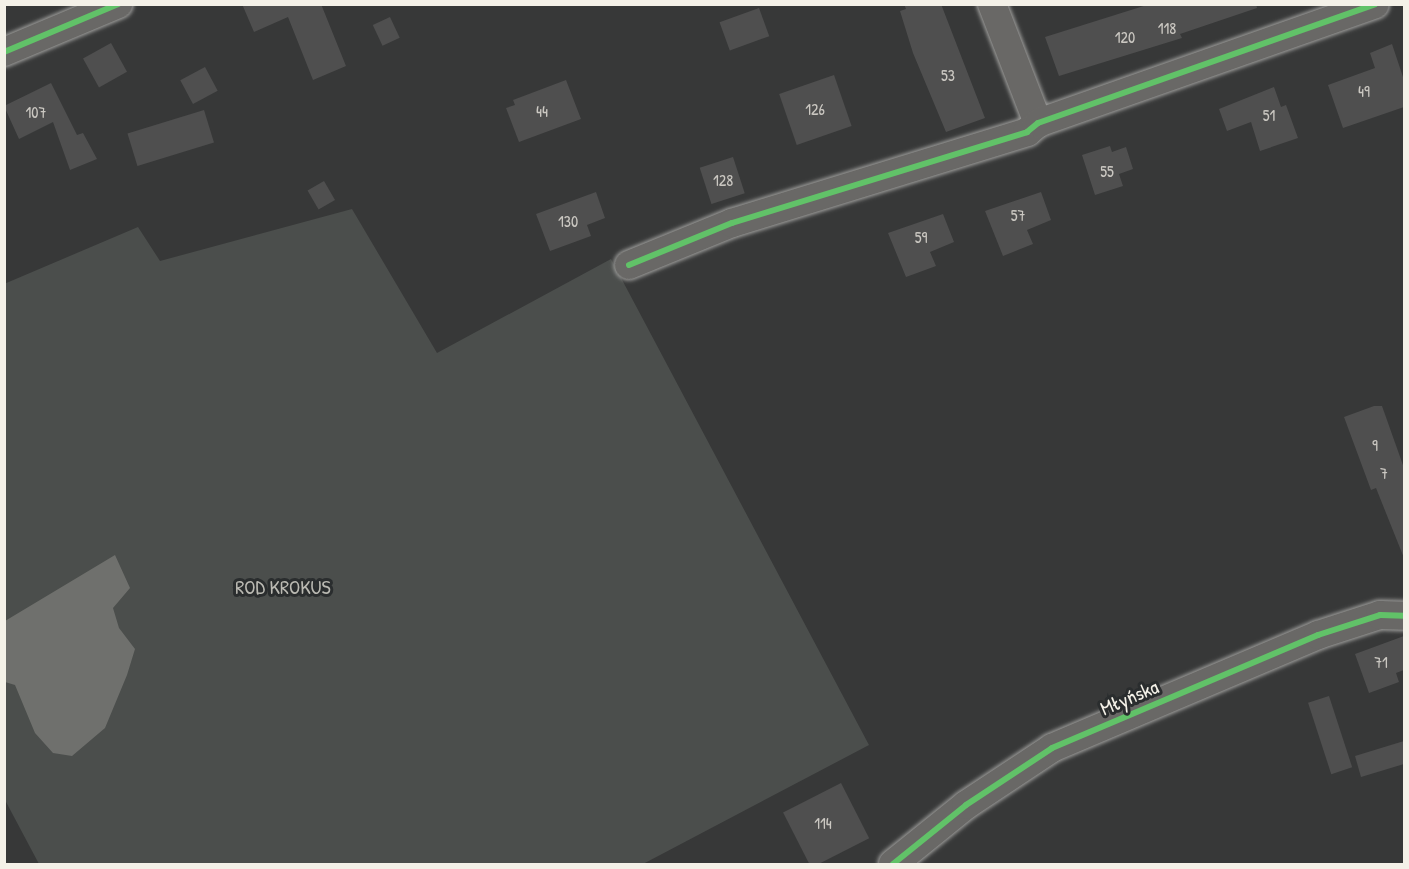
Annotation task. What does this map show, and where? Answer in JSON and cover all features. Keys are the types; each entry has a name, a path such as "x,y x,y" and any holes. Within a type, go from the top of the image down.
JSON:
{"street":[{"path":"4,52 118,4"},
{"path":"992,4 1038,123"},
{"path":"629,265 732,223 1027,132 1038,123 1375,4"},
{"name":"Młyńska","path":"893,864 966,805 1052,748 1318,635 1380,615 1404,616"}],"green space":[{"name":"ROD KROKUS","path":"352,209 437,353 611,259 869,745 643,864 39,864 5,800 4,284 138,227 160,261"}],"shaded area":[{"path":"115,555 130,588 113,608 119,628 135,649 127,675 105,728 72,756 53,753 35,733 15,685 5,682 5,621"}],"building":[{"path":"242,4 321,4 346,66 313,80 288,17 254,32"},
{"path":"904,4 941,4 985,118 946,132 913,53 900,11 906,9"},
{"path":"1150,4 1256,4 1257,8 1180,34 1182,38 1059,76 1045,37"},
{"path":"759,8 769,36 730,51 720,22"},
{"path":"390,17 400,38 383,46 373,25"},
{"path":"111,43 127,72 99,87 83,59"},
{"path":"1392,44 1404,80 1404,107 1343,128 1328,85 1375,68 1370,53"},
{"path":"205,67 218,91 193,104 180,80"},
{"path":"834,75 852,126 797,145 779,94"},
{"path":"566,80 581,119 519,142 506,108 515,105 513,100"},
{"path":"51,83 77,135 83,133 97,159 70,170 53,122 19,139 4,106"},
{"path":"1274,87 1281,107 1286,105 1298,138 1260,151 1251,122 1227,131 1219,109"},
{"path":"204,110 214,143 137,166 127,133"},
{"path":"1110,146 1112,152 1126,147 1133,169 1119,174 1123,186 1095,195 1082,155"},
{"path":"733,157 745,193 711,204 700,168"},
{"path":"324,181 335,200 319,210 308,190"},
{"path":"596,192 605,218 587,225 591,236 550,251 536,214"},
{"path":"1041,192 1051,220 1027,230 1033,244 1003,256 985,211"},
{"path":"943,214 954,242 930,252 936,266 906,277 888,233"},
{"path":"1374,406 1382,406 1404,468 1404,558 1376,488 1371,490 1344,417"},
{"path":"1404,636 1404,670 1396,673 1399,682 1369,693 1355,654"},
{"path":"1329,696 1352,767 1331,774 1308,703"},
{"path":"1404,741 1404,764 1361,777 1355,756"},
{"path":"841,783 869,838 819,864 809,864 783,813"}],"cycle path":[{"path":"4,52 118,4"},
{"path":"629,265 732,223 1027,132 1038,123 1375,4"},
{"path":"893,864 966,805 1052,748 1318,635 1380,615 1404,616"}]}
